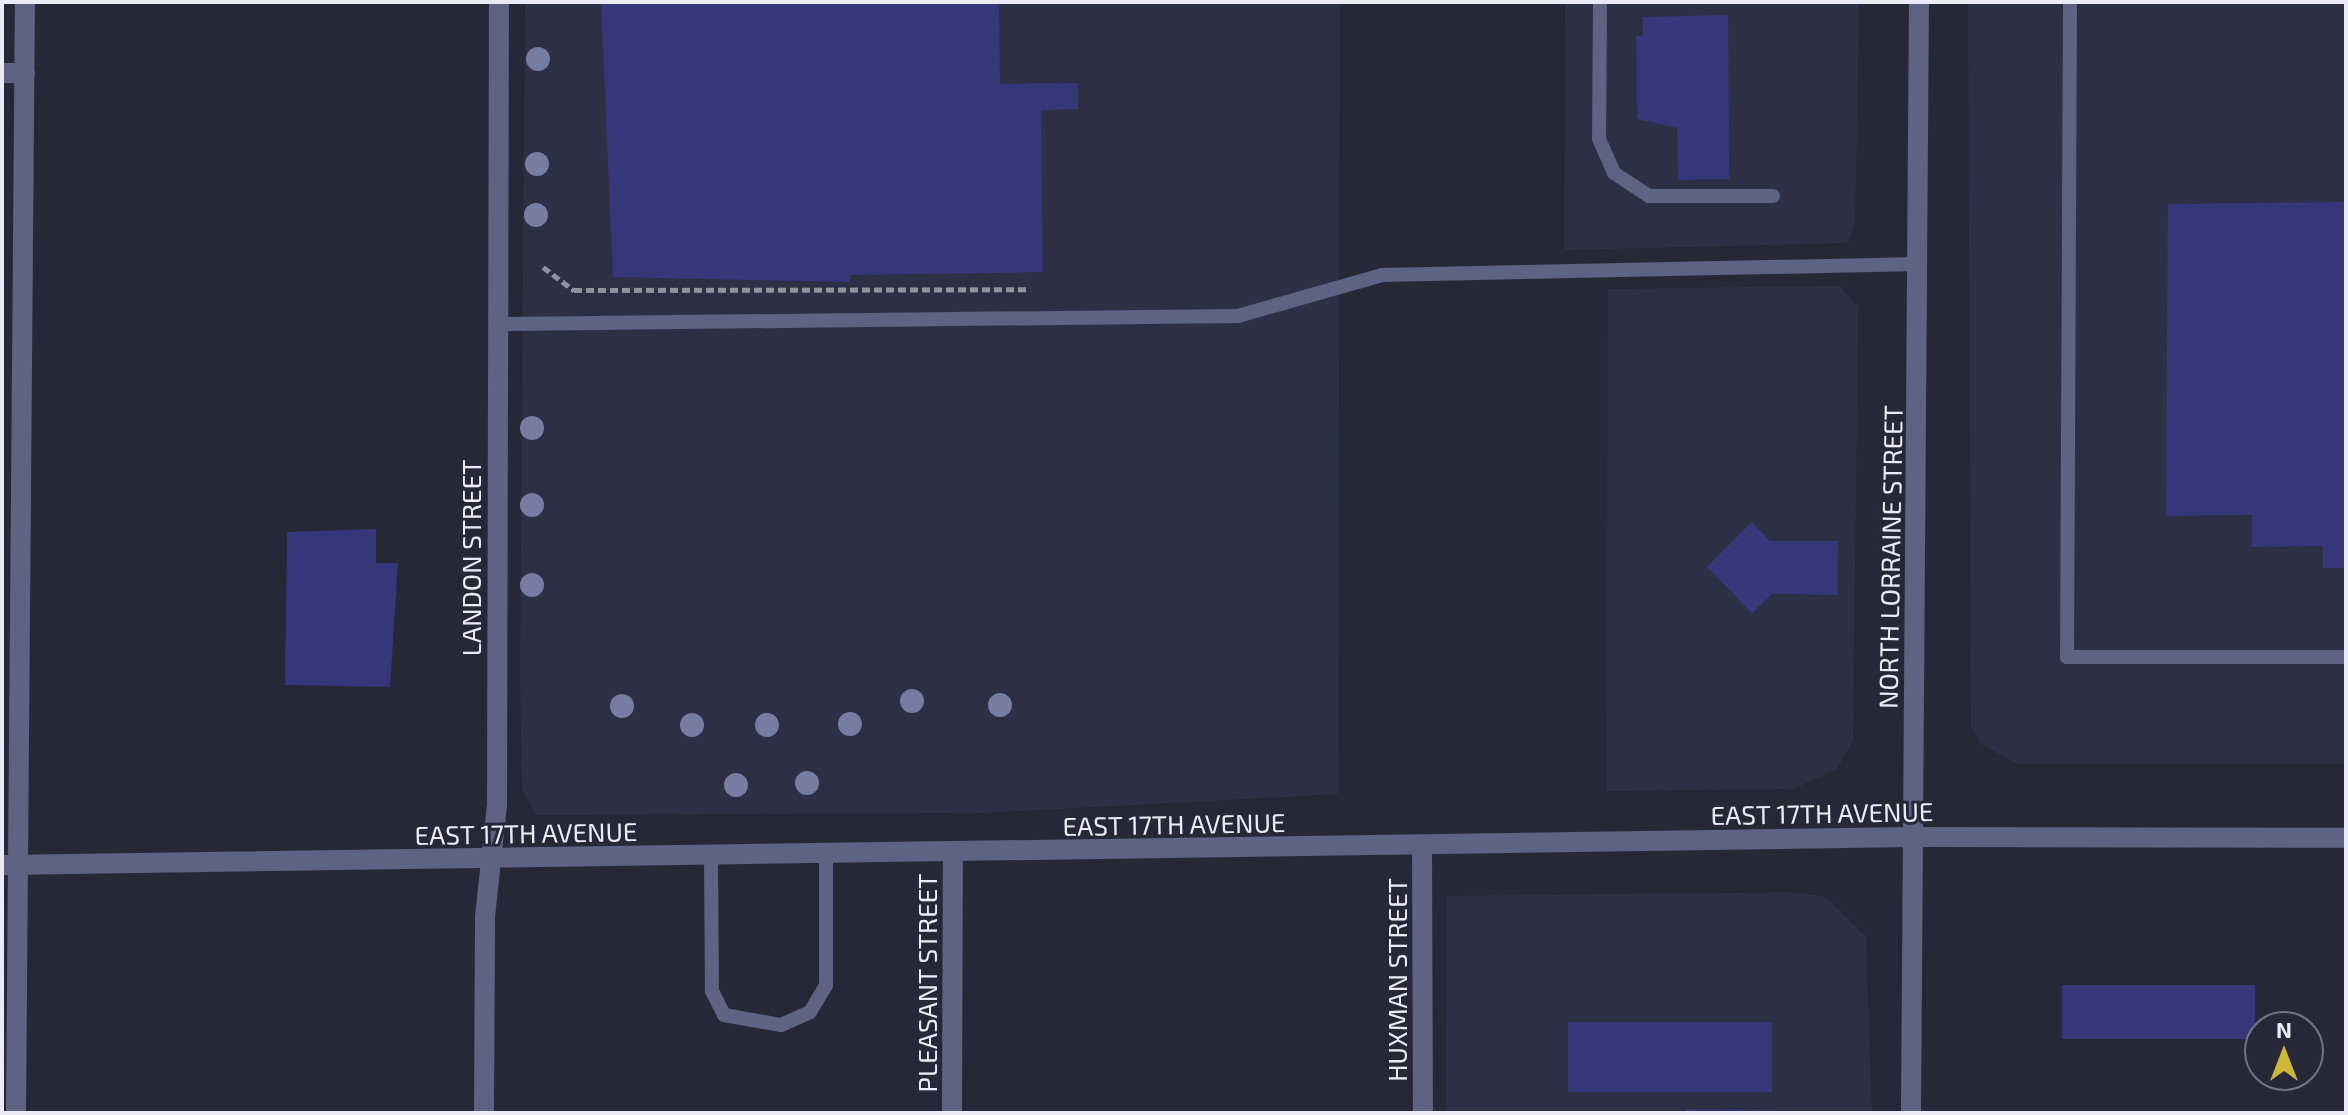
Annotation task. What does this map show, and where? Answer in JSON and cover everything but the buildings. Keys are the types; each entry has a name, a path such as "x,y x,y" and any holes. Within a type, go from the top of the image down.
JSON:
{"street":[{"path":"16,1113 9,865 10,538 25,2"},
{"name":"LANDON STREET","path":"484,1113 491,859 499,2"},
{"name":"NORTH LORRAINE STREET","path":"1911,1113 1920,264 1919,2"},
{"path":"2,73 25,73"},
{"name":"EAST 17TH AVENUE","path":"9,865 1422,847 1912,837 2346,838"},
{"name":"HUXMAN STREET","path":"1422,847 1423,1113"},
{"name":"PLEASANT STREET","path":"952,1113 953,852"}],"lane":[{"path":"1600,2 1599,139 1614,173 1649,196 1773,196"},
{"path":"2070,2 2067,657 2346,657"},
{"path":"497,324 1238,316 1369,276 1920,264"},
{"path":"711,856 712,991 724,1015 781,1025 810,1012 826,985 826,855"}],"path":[{"path":"543,267 574,290 1026,289"}],"shaded area":[{"path":"525,2 1340,2 1338,794 983,813 536,815 522,790 520,679"},
{"path":"1565,2 1859,2 1855,224 1848,243 1564,250"},
{"path":"1968,2 2346,2 2346,764 2018,764 1981,744 1971,727"},
{"path":"1840,286 1858,307 1853,741 1837,769 1793,789 1607,791 1608,289"},
{"path":"1792,892 1826,897 1866,937 1872,1113 1446,1112 1447,896"}]}
